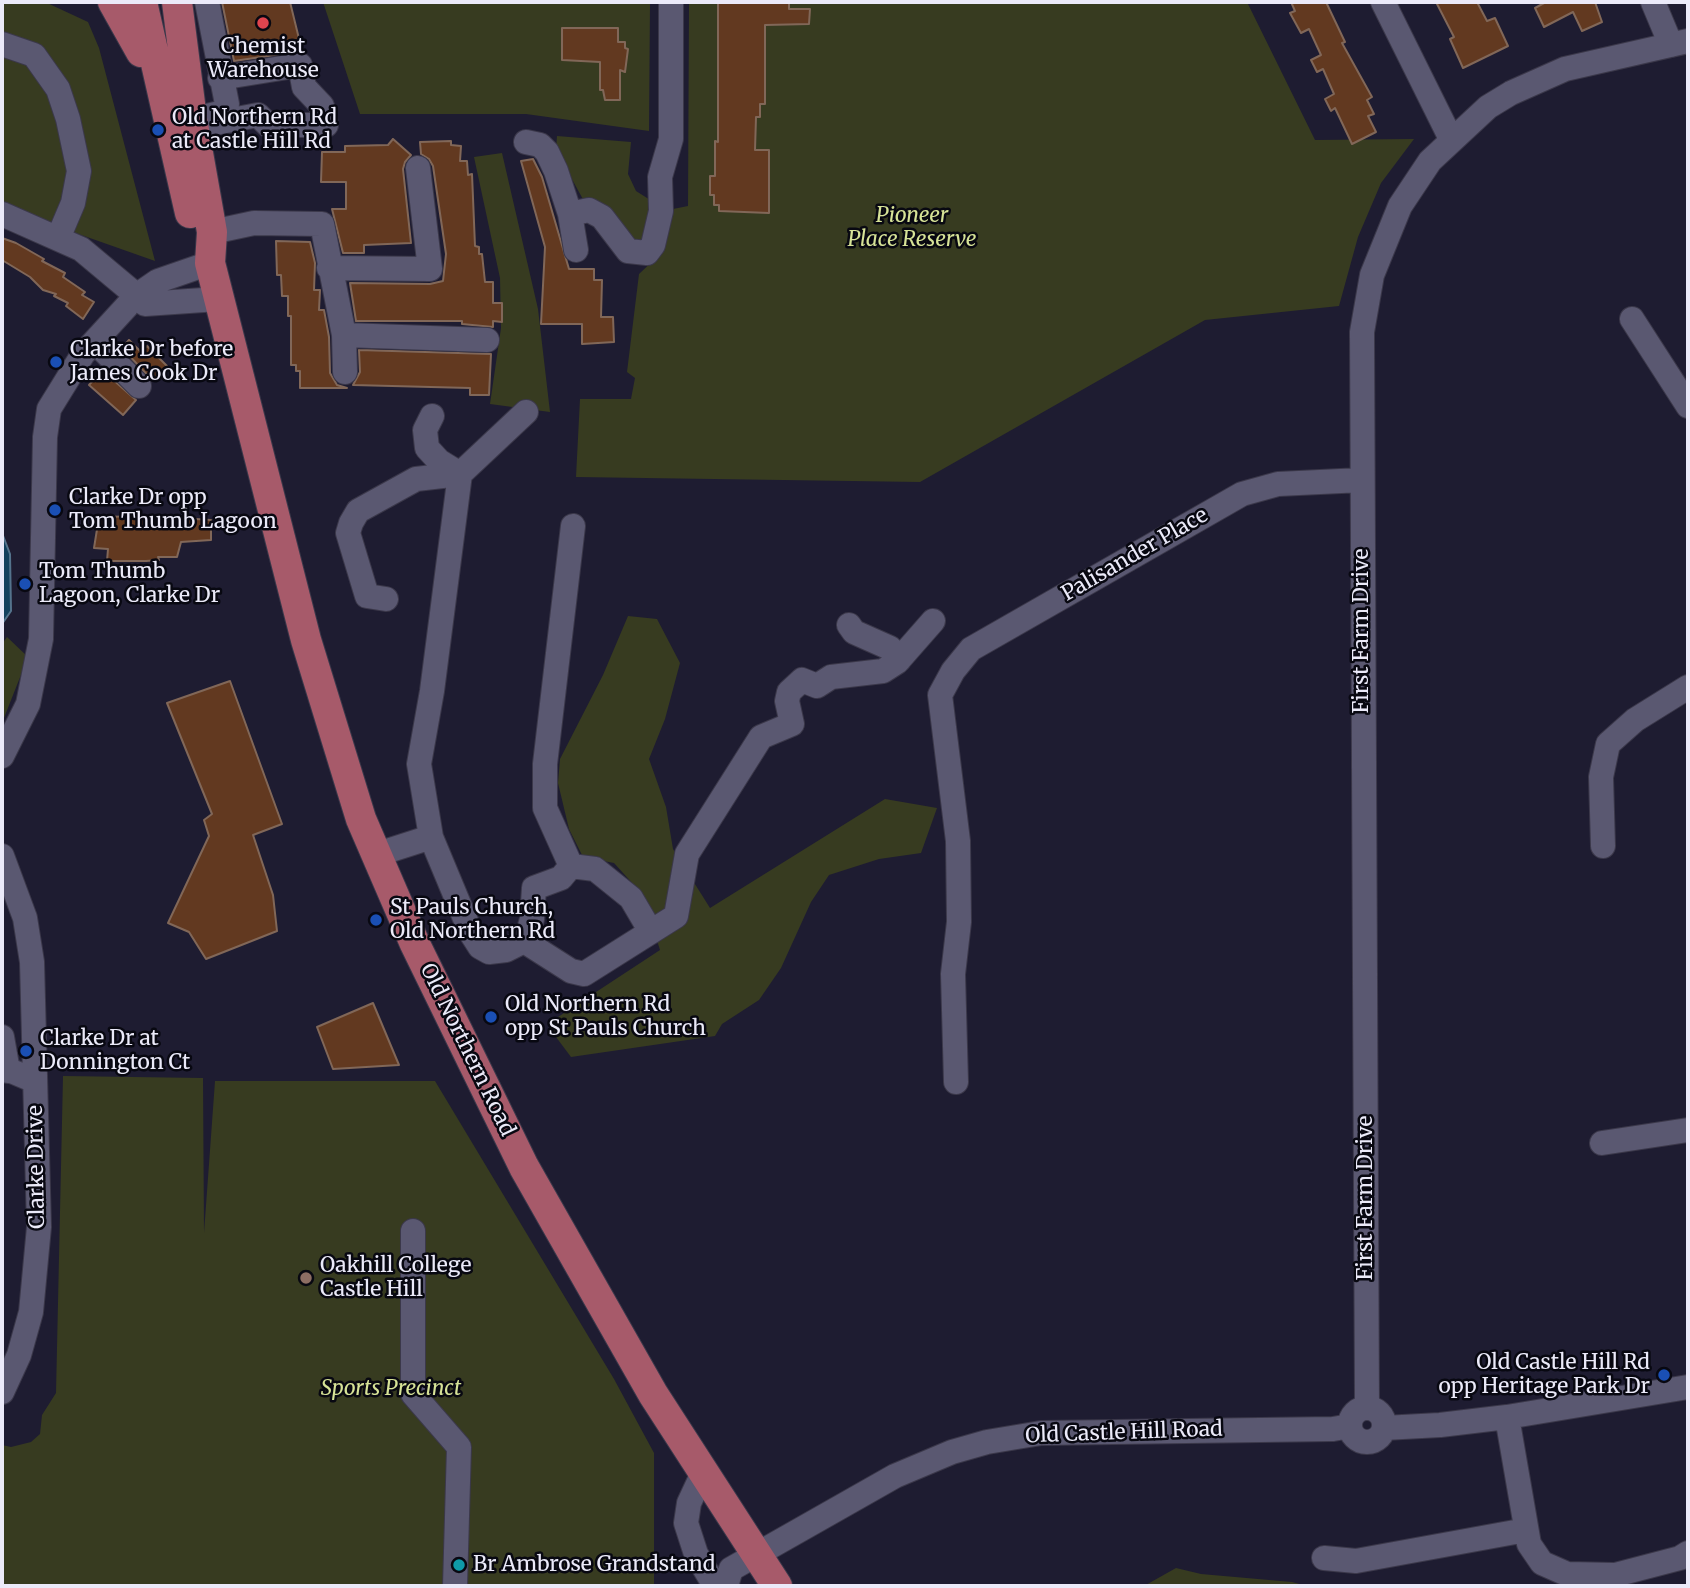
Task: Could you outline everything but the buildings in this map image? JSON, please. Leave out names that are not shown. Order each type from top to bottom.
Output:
[{"type":"main road","points":[[113,2],[129,25],[164,100]]},
{"type":"main road","name":"Old Northern Road","points":[[142,2],[195,239],[210,263]]},
{"type":"main road","name":"Old Northern Road","points":[[177,2],[193,123],[212,232],[210,263],[218,299],[331,729],[375,855],[415,944],[524,1167],[596,1297],[703,1473],[777,1586]]},
{"type":"street","points":[[193,123],[224,112],[227,104],[206,2]]},
{"type":"street","points":[[570,214],[589,210],[596,212],[628,251],[647,253],[653,245],[661,211],[660,177],[671,139],[671,2]]},
{"type":"street","points":[[1383,2],[1451,139]]},
{"type":"street","points":[[1653,2],[1680,43]]},
{"type":"street","name":"First Farm Drive","points":[[1367,1408],[1362,480],[1363,332],[1372,275],[1400,206],[1430,161],[1488,107],[1511,93],[1565,69],[1680,43]]},
{"type":"street","points":[[2,44],[34,55],[58,89],[68,119],[79,171],[73,203],[59,236]]},
{"type":"street","points":[[193,123],[258,115],[268,125],[327,125],[322,106],[304,86],[300,65],[220,78]]},
{"type":"street","points":[[526,142],[540,145],[547,152],[556,171],[570,214],[576,250]]},
{"type":"street","points":[[329,268],[430,269],[412,179]]},
{"type":"street","points":[[2,214],[59,236],[81,248],[136,298],[218,299]]},
{"type":"street","points":[[212,232],[254,223],[322,225],[344,335],[345,372]]},
{"type":"street","points":[[2,755],[28,704],[41,639],[45,437],[49,409],[64,381],[95,342],[136,298],[158,281],[210,263]]},
{"type":"street","points":[[1632,319],[1688,406]]},
{"type":"street","points":[[344,335],[487,340]]},
{"type":"street","points":[[95,342],[139,386]]},
{"type":"street","points":[[386,599],[367,596],[348,533],[358,511],[416,479],[460,474],[526,412]]},
{"type":"street","points":[[432,416],[425,430],[426,448],[439,461],[460,474]]},
{"type":"street","points":[[460,474],[432,691],[419,764],[431,837],[471,933],[480,947],[489,953],[524,941]]},
{"type":"street","name":"Palisander Place","points":[[956,1082],[953,974],[960,922],[958,841],[940,695],[953,671],[971,649],[1242,494],[1278,484],[1362,480]]},
{"type":"street","points":[[571,866],[545,808],[545,764],[573,526]]},
{"type":"street","points":[[524,941],[571,971],[584,974],[676,916],[687,854],[761,737],[792,724],[787,701],[789,692],[802,680],[817,686],[831,677],[883,671],[899,660],[933,621]]},
{"type":"street","points":[[849,625],[855,632],[890,648],[899,660]]},
{"type":"street","points":[[1603,846],[1601,777],[1608,744],[1635,720],[1688,687]]},
{"type":"street","points":[[375,855],[431,837]]},
{"type":"street","name":"Clarke Drive","points":[[2,856],[25,918],[32,962],[39,1227],[31,1312],[19,1355],[2,1392]]},
{"type":"street","points":[[524,941],[532,919],[534,888],[561,878],[571,866]]},
{"type":"street","points":[[571,866],[595,869],[631,898],[651,932]]},
{"type":"street","points":[[2,1037],[5,1069],[35,1081]]},
{"type":"street","points":[[1602,1143],[1688,1130]]},
{"type":"street","points":[[413,1231],[413,1394],[459,1447],[455,1586]]},
{"type":"street","points":[[1384,1428],[1507,1417],[1688,1387]]},
{"type":"street","points":[[1367,1408],[1378,1412],[1384,1428],[1379,1437],[1369,1443],[1358,1440],[1350,1426],[1353,1415],[1367,1408]]},
{"type":"street","points":[[1507,1417],[1529,1544],[1542,1563],[1567,1574],[1615,1576],[1680,1558],[1688,1553]]},
{"type":"street","name":"Old Castle Hill Road","points":[[726,1586],[731,1569],[895,1476],[952,1452],[1004,1438],[1041,1433],[1122,1430],[1333,1429],[1350,1426]]},
{"type":"street","points":[[703,1473],[689,1503],[686,1523],[696,1554],[715,1586]]},
{"type":"street","points":[[1324,1558],[1356,1570],[1527,1530]]},
{"type":"green space","points":[[2,2],[45,2],[88,22],[99,48],[155,261],[2,207]]},
{"type":"green space","points":[[323,2],[650,2],[649,131],[526,114],[360,114]]},
{"type":"green space","name":"Pioneer Place Reserve","points":[[689,2],[1247,2],[1315,140],[1414,139],[1381,183],[1358,237],[1339,306],[1205,320],[920,482],[576,477],[580,399],[631,399],[635,378],[627,372],[639,274],[659,255],[668,210],[688,206]]},
{"type":"green space","points":[[557,136],[631,142],[628,174],[636,191],[655,203],[644,251],[585,203],[556,150]]},
{"type":"green space","points":[[502,153],[538,309],[550,412],[490,404],[501,328],[500,278],[474,157]]},
{"type":"green space","points":[[628,616],[657,619],[680,663],[665,719],[649,759],[666,807],[673,849],[710,908],[885,799],[937,808],[921,853],[879,859],[829,875],[811,902],[781,968],[759,1000],[722,1024],[715,1036],[571,1057],[553,1033],[558,1017],[660,950],[643,895],[614,863],[583,857],[569,829],[558,783],[560,759],[603,675]]},
{"type":"green space","points":[[7,637],[28,657],[2,723],[2,644]]},
{"type":"green space","name":"Sports Precinct","points":[[63,1076],[203,1078],[204,1233],[215,1081],[435,1081],[614,1379],[654,1453],[654,1586],[2,1586],[2,1445],[11,1447],[31,1442],[40,1434],[42,1415],[56,1393]]},
{"type":"green space","points":[[1176,1568],[1201,1574],[1292,1582],[1307,1586],[1144,1586]]},
{"type":"water","points":[[2,533],[10,554],[11,611],[2,624]]},
{"type":"place","name":"Chemist Warehouse","points":[[263,23]]},
{"type":"place","name":"Old Northern Rd at Castle Hill Rd","points":[[158,130]]},
{"type":"place","name":"Clarke Dr before James Cook Dr","points":[[56,362]]},
{"type":"place","name":"Clarke Dr opp Tom Thumb Lagoon","points":[[55,510]]},
{"type":"place","name":"Tom Thumb Lagoon, Clarke Dr","points":[[25,584]]},
{"type":"place","name":"St Pauls Church, Old Northern Rd","points":[[376,920]]},
{"type":"place","name":"Old Northern Rd opp St Pauls Church","points":[[491,1017]]},
{"type":"place","name":"Clarke Dr at Donnington Ct","points":[[26,1051]]},
{"type":"place","name":"Oakhill College Castle Hill","points":[[306,1278]]},
{"type":"place","name":"Old Castle Hill Rd opp Heritage Park Dr","points":[[1664,1375]]},
{"type":"place","name":"Br Ambrose Grandstand","points":[[459,1565]]}]
